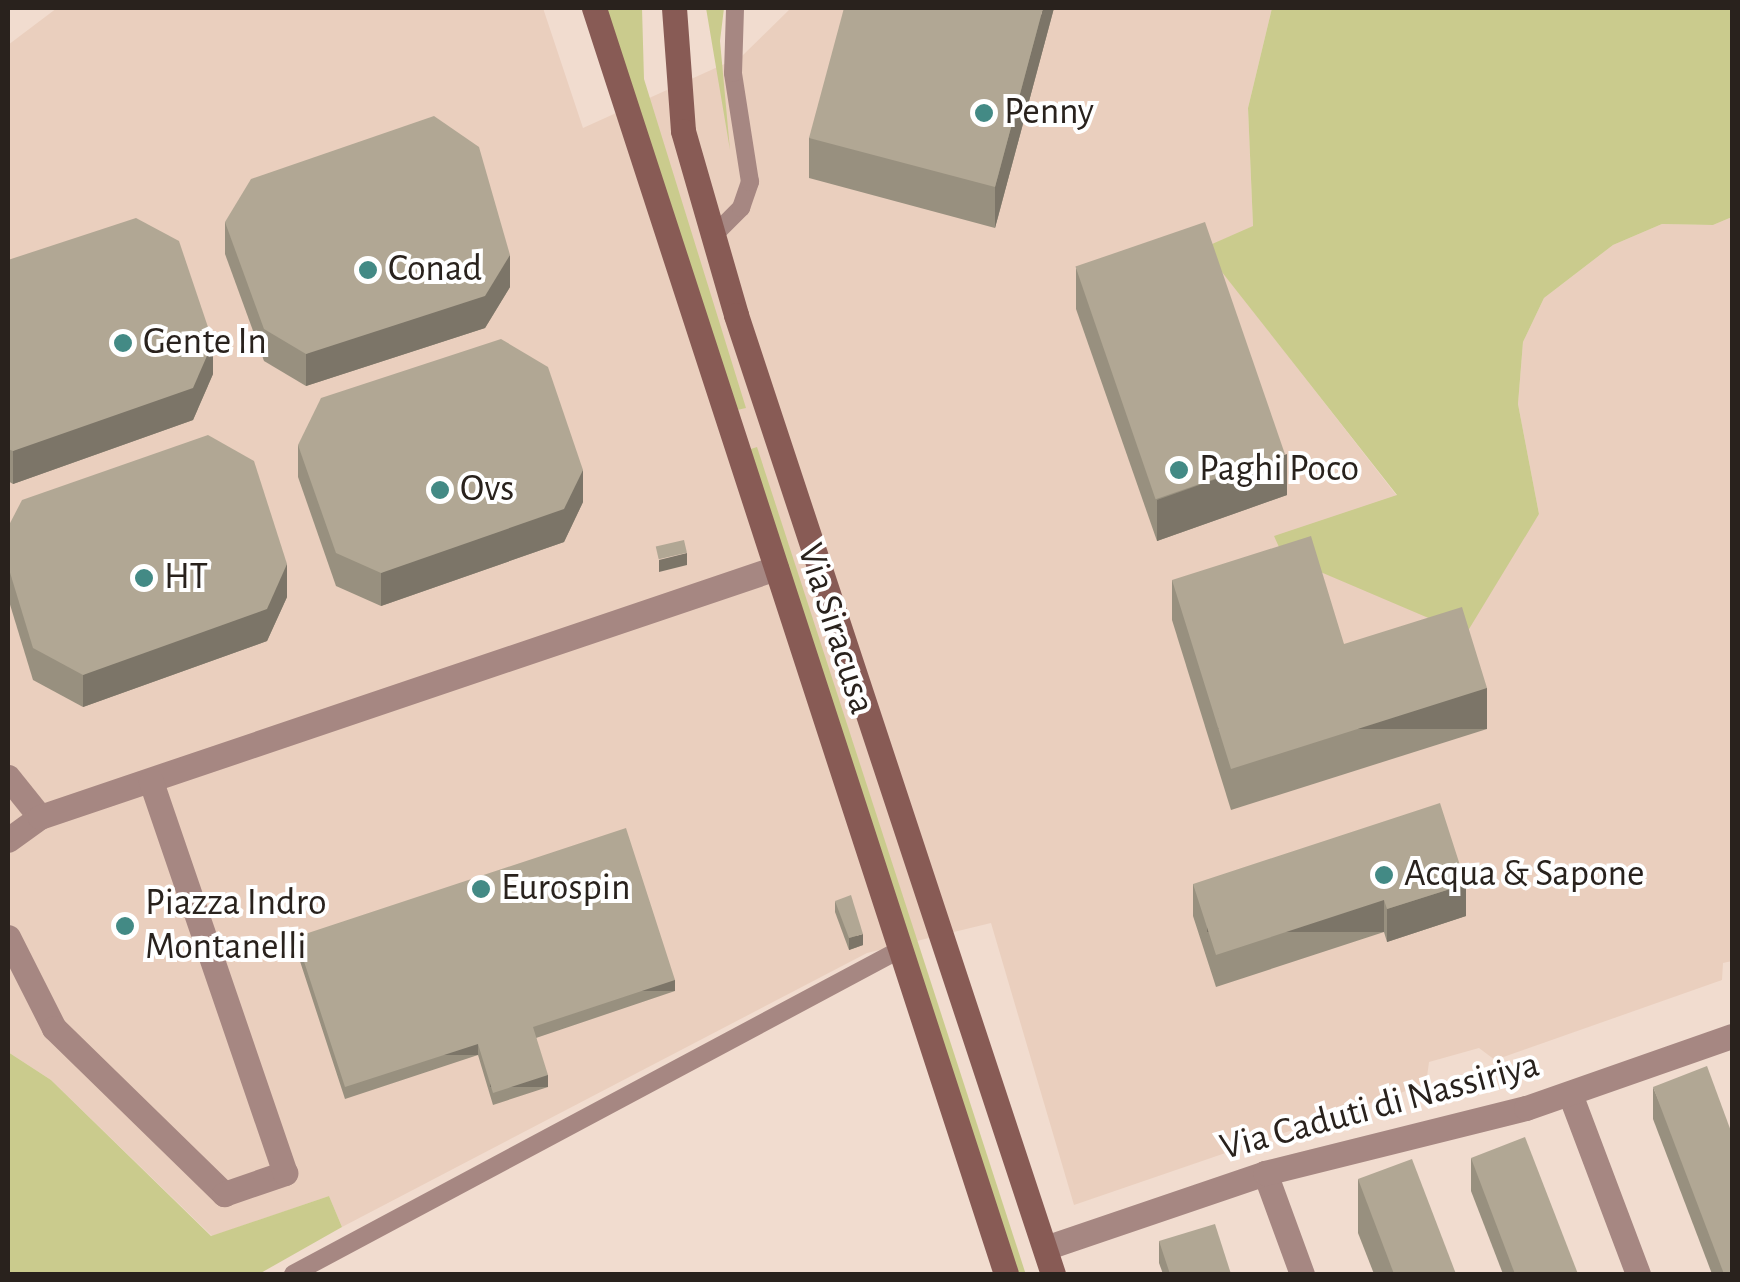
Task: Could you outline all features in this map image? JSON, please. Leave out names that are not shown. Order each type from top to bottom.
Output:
[{"type":"main road","name":"Via Siracusa","points":[[594,8],[1006,1274]]},
{"type":"main road","name":"Via Siracusa","points":[[674,8],[683,130],[766,416],[1053,1274]]},
{"type":"street","points":[[8,840],[40,817],[776,568]]},
{"type":"street","points":[[8,777],[40,817]]},
{"type":"street","points":[[8,937],[54,1028],[224,1194],[285,1173],[151,781]]},
{"type":"street","name":"Via Caduti di Nassiriya","points":[[1045,1248],[1265,1174],[1570,1094],[1732,1036]]},
{"type":"street","points":[[1570,1094],[1638,1274]]},
{"type":"street","points":[[1265,1174],[1302,1274]]},
{"type":"lane","points":[[713,236],[742,208],[750,182],[733,73],[735,8]]},
{"type":"lane","points":[[294,1274],[899,950]]},
{"type":"shaded area","points":[[57,8],[543,8],[583,128],[742,56],[791,8],[1272,8],[1248,108],[1253,227],[1204,248],[1397,496],[1274,537],[1508,559],[1539,514],[1518,404],[1523,342],[1544,298],[1613,245],[1662,224],[1713,225],[1732,217],[1732,961],[1723,963],[1722,980],[1495,1060],[1479,1048],[1429,1062],[1426,1084],[1074,1205],[991,923],[867,953],[342,1227],[329,1196],[212,1236],[51,1080],[8,1052],[8,45]]},
{"type":"green space","points":[[606,8],[642,8],[644,79],[746,408],[737,410]]},
{"type":"green space","points":[[706,8],[724,8],[720,41],[730,150]]},
{"type":"green space","points":[[1272,8],[1732,8],[1732,217],[1713,225],[1662,224],[1613,245],[1544,298],[1523,342],[1518,404],[1539,514],[1466,634],[1283,556],[1274,536],[1397,495],[1203,248],[1253,226],[1248,108]]},
{"type":"green space","points":[[757,447],[1026,1274],[1017,1274],[749,449]]},
{"type":"green space","points":[[8,1052],[51,1080],[211,1236],[329,1196],[342,1227],[259,1274],[8,1274]]},
{"type":"building","points":[[844,8],[1043,8],[995,187],[809,138]]},
{"type":"building","name":"Conad","points":[[434,116],[479,147],[510,255],[485,296],[306,354],[264,329],[225,222],[251,179]]},
{"type":"building","points":[[136,218],[179,241],[213,342],[193,388],[13,451],[8,449],[8,260]]},
{"type":"building","points":[[1205,222],[1285,455],[1156,499],[1075,267]]},
{"type":"building","name":"Ovs","points":[[501,339],[548,367],[583,470],[564,509],[381,573],[336,553],[298,445],[321,398]]},
{"type":"building","name":"HT","points":[[208,435],[254,461],[287,564],[267,609],[83,675],[33,648],[8,566],[8,527],[22,500]]},
{"type":"building","points":[[1311,536],[1344,644],[1462,607],[1487,688],[1231,769],[1172,580]]},
{"type":"building","points":[[684,540],[687,553],[659,559],[656,547]]},
{"type":"building","points":[[1440,803],[1466,884],[1387,909],[1384,900],[1216,955],[1193,884]]},
{"type":"building","points":[[626,828],[675,980],[533,1027],[548,1075],[493,1093],[478,1044],[345,1087],[296,937]]},
{"type":"building","points":[[851,895],[863,934],[849,938],[835,901]]},
{"type":"building","points":[[1707,1066],[1732,1134],[1732,1274],[1724,1274],[1653,1087]]},
{"type":"building","points":[[1525,1137],[1578,1274],[1515,1274],[1471,1158]]},
{"type":"building","points":[[1412,1159],[1456,1274],[1394,1274],[1358,1179]]},
{"type":"building","points":[[1215,1224],[1231,1274],[1170,1274],[1159,1241]]},
{"type":"place","name":"Penny","points":[[984,113]]},
{"type":"place","name":"Conad","points":[[368,270]]},
{"type":"place","name":"Gente In","points":[[123,343]]},
{"type":"place","name":"Paghi Poco","points":[[1179,470]]},
{"type":"place","name":"Ovs","points":[[440,490]]},
{"type":"place","name":"HT","points":[[144,578]]},
{"type":"place","name":"Acqua & Sapone","points":[[1384,875]]},
{"type":"place","name":"Eurospin","points":[[481,889]]},
{"type":"place","name":"Piazza Indro Montanelli","points":[[125,926]]}]
